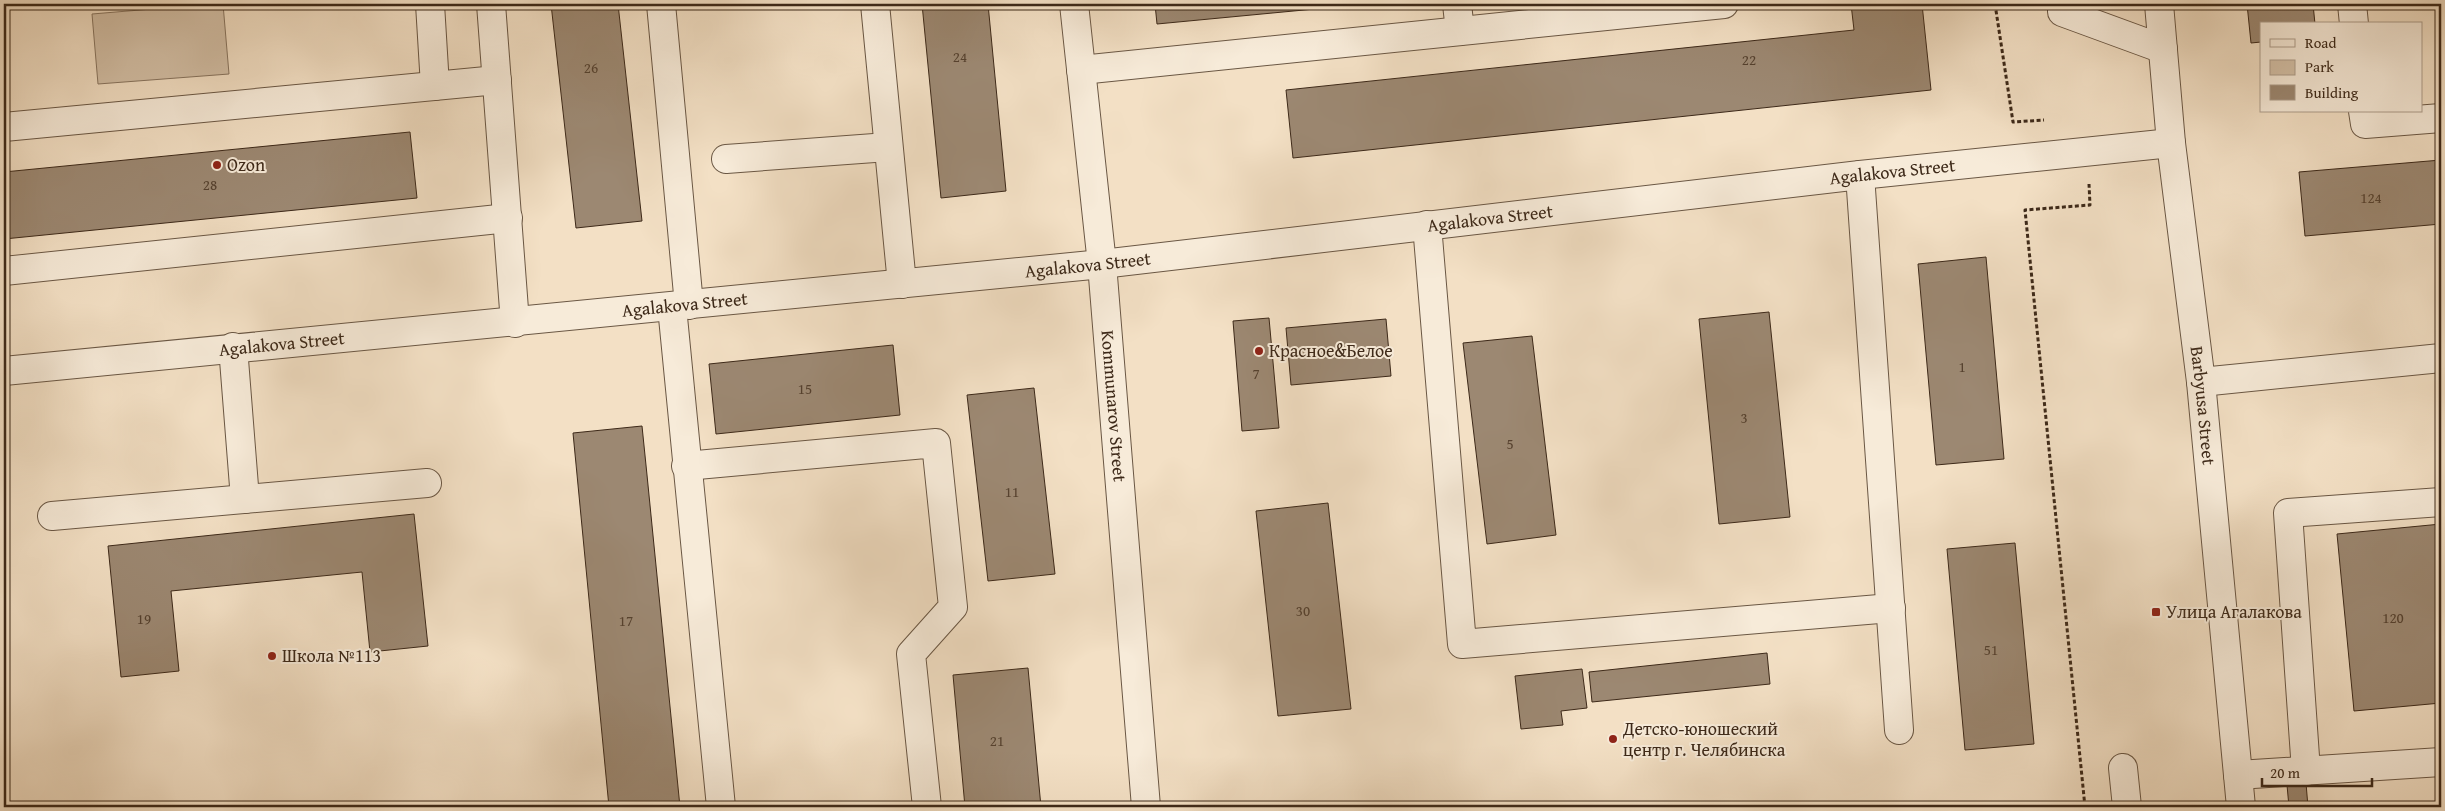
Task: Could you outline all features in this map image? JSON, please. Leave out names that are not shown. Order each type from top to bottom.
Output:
[{"type":"street","points":[[430,4],[435,86]]},
{"type":"street","points":[[491,4],[515,323]]},
{"type":"street","points":[[661,4],[680,306],[686,466],[721,807]]},
{"type":"street","points":[[875,4],[902,284]]},
{"type":"street","name":"Kommunarov Street","points":[[1074,4],[1102,264],[1146,807]]},
{"type":"street","points":[[1457,4],[1460,31]]},
{"type":"street","points":[[1081,70],[1724,4]]},
{"type":"street","points":[[2062,4],[2062,12],[2162,49]]},
{"type":"street","name":"Barbyusa Street","points":[[2159,4],[2170,143],[2201,382],[2241,807]]},
{"type":"street","points":[[2352,4],[2354,22]]},
{"type":"street","points":[[4,127],[497,80]]},
{"type":"street","points":[[2364,112],[2365,124],[2441,118]]},
{"type":"street","name":"Agalakova Street","points":[[4,371],[233,347],[515,323],[1102,264],[1860,175],[2170,143]]},
{"type":"street","points":[[726,159],[888,147]]},
{"type":"street","points":[[1860,175],[1899,730]]},
{"type":"street","points":[[4,271],[508,218]]},
{"type":"street","points":[[1427,225],[1462,644],[1891,608]]},
{"type":"street","points":[[233,347],[245,499]]},
{"type":"street","points":[[2201,382],[2441,358]]},
{"type":"street","points":[[686,466],[936,443],[954,607],[911,654],[927,807]]},
{"type":"street","points":[[52,516],[427,483]]},
{"type":"street","points":[[2306,771],[2288,513],[2441,502]]},
{"type":"street","points":[[2238,774],[2441,762]]},
{"type":"street","points":[[2123,768],[2127,807]]},
{"type":"path","points":[[1995,4],[2013,122],[2052,120]]},
{"type":"path","points":[[2085,807],[2025,210],[2090,205],[2086,152]]},
{"type":"green space","points":[[223,4],[229,74],[98,84],[92,14]]},
{"type":"building","points":[[551,4],[618,4],[642,221],[576,228]]},
{"type":"building","points":[[922,4],[988,4],[1006,191],[941,198]]},
{"type":"building","points":[[1155,4],[1367,4],[1157,24]]},
{"type":"building","points":[[1851,4],[1922,4],[1931,90],[1293,158],[1286,90],[1854,30]]},
{"type":"building","points":[[2247,4],[2313,4],[2315,22],[2260,22],[2260,42],[2251,43]]},
{"type":"building","points":[[410,132],[417,198],[4,239],[4,172]]},
{"type":"building","points":[[2441,160],[2441,224],[2305,236],[2299,172]]},
{"type":"building","points":[[1986,257],[2004,459],[1936,465],[1918,264]]},
{"type":"building","points":[[1769,312],[1790,517],[1719,524],[1699,319]]},
{"type":"building","points":[[1269,318],[1279,428],[1242,431],[1233,321]]},
{"type":"building","points":[[1386,319],[1391,376],[1291,385],[1286,328]]},
{"type":"building","points":[[1532,336],[1556,535],[1487,544],[1463,343]]},
{"type":"building","points":[[893,345],[900,415],[716,434],[709,364]]},
{"type":"building","points":[[1034,388],[1055,574],[988,581],[967,395]]},
{"type":"building","points":[[642,426],[680,807],[609,807],[573,433]]},
{"type":"building","points":[[1328,503],[1351,709],[1278,716],[1256,511]]},
{"type":"building","points":[[414,514],[428,646],[370,652],[362,572],[171,591],[179,671],[121,677],[108,546]]},
{"type":"building","points":[[2441,524],[2441,703],[2354,711],[2337,534]]},
{"type":"building","points":[[2015,543],[2034,744],[1965,750],[1947,549]]},
{"type":"building","points":[[1767,653],[1770,684],[1592,702],[1589,672]]},
{"type":"building","points":[[1028,668],[1041,807],[965,807],[953,675]]},
{"type":"building","points":[[1582,669],[1587,708],[1561,711],[1563,725],[1521,729],[1515,676]]},
{"type":"building","points":[[2306,783],[2308,807],[2289,807],[2287,785]]},
{"type":"place","name":"Ozon","points":[[217,165]]},
{"type":"place","name":"Красное&Белое","points":[[1259,351]]},
{"type":"place","name":"Улица Агалакова","points":[[2156,612]]},
{"type":"place","name":"Школа №113","points":[[272,656]]},
{"type":"place","name":"Детско-юношеский центр г. Челябинска","points":[[1613,739]]}]
